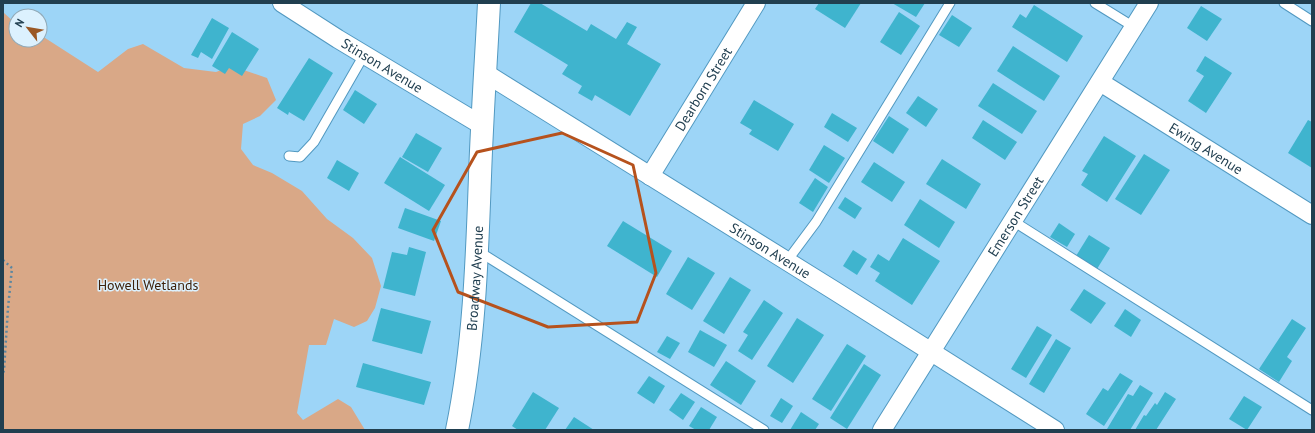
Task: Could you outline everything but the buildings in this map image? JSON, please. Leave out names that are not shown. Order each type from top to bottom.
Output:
[{"type":"main road","points":[[485,73],[489,3]]},
{"type":"main road","name":"Broadway Avenue","points":[[457,430],[463,402],[473,310],[485,73]]},
{"type":"street","name":"Dearborn Street","points":[[650,176],[756,3]]},
{"type":"street","name":"Emerson Street","points":[[882,430],[1149,3]]},
{"type":"street","name":"Stinson Avenue","points":[[293,6],[364,55],[483,126]]},
{"type":"street","name":"Stinson Avenue","points":[[485,73],[1055,430]]},
{"type":"street","name":"Ewing Avenue","points":[[1100,82],[1312,215]]},
{"type":"lane","points":[[787,261],[816,222],[950,3]]},
{"type":"lane","points":[[1095,3],[1134,27]]},
{"type":"lane","points":[[1284,3],[1312,21]]},
{"type":"lane","points":[[289,156],[300,157],[314,142],[364,55]]},
{"type":"lane","points":[[1013,221],[1312,410]]},
{"type":"lane","points":[[477,250],[764,430]]},
{"type":"path","points":[[3,260],[12,268],[3,374]]},
{"type":"highlighted area","points":[[562,133],[633,165],[656,273],[637,322],[548,327],[458,292],[433,230],[477,152]]},
{"type":"green space","name":"Howell Wetlands","points":[[3,12],[8,17],[8,48],[48,48],[48,40],[98,72],[128,49],[143,44],[184,68],[216,72],[232,66],[267,78],[276,100],[260,116],[243,124],[241,149],[253,165],[272,173],[302,191],[327,219],[353,238],[372,258],[381,286],[375,308],[367,321],[354,327],[334,319],[326,345],[309,345],[297,413],[303,420],[338,399],[351,407],[365,430],[3,430]]}]
